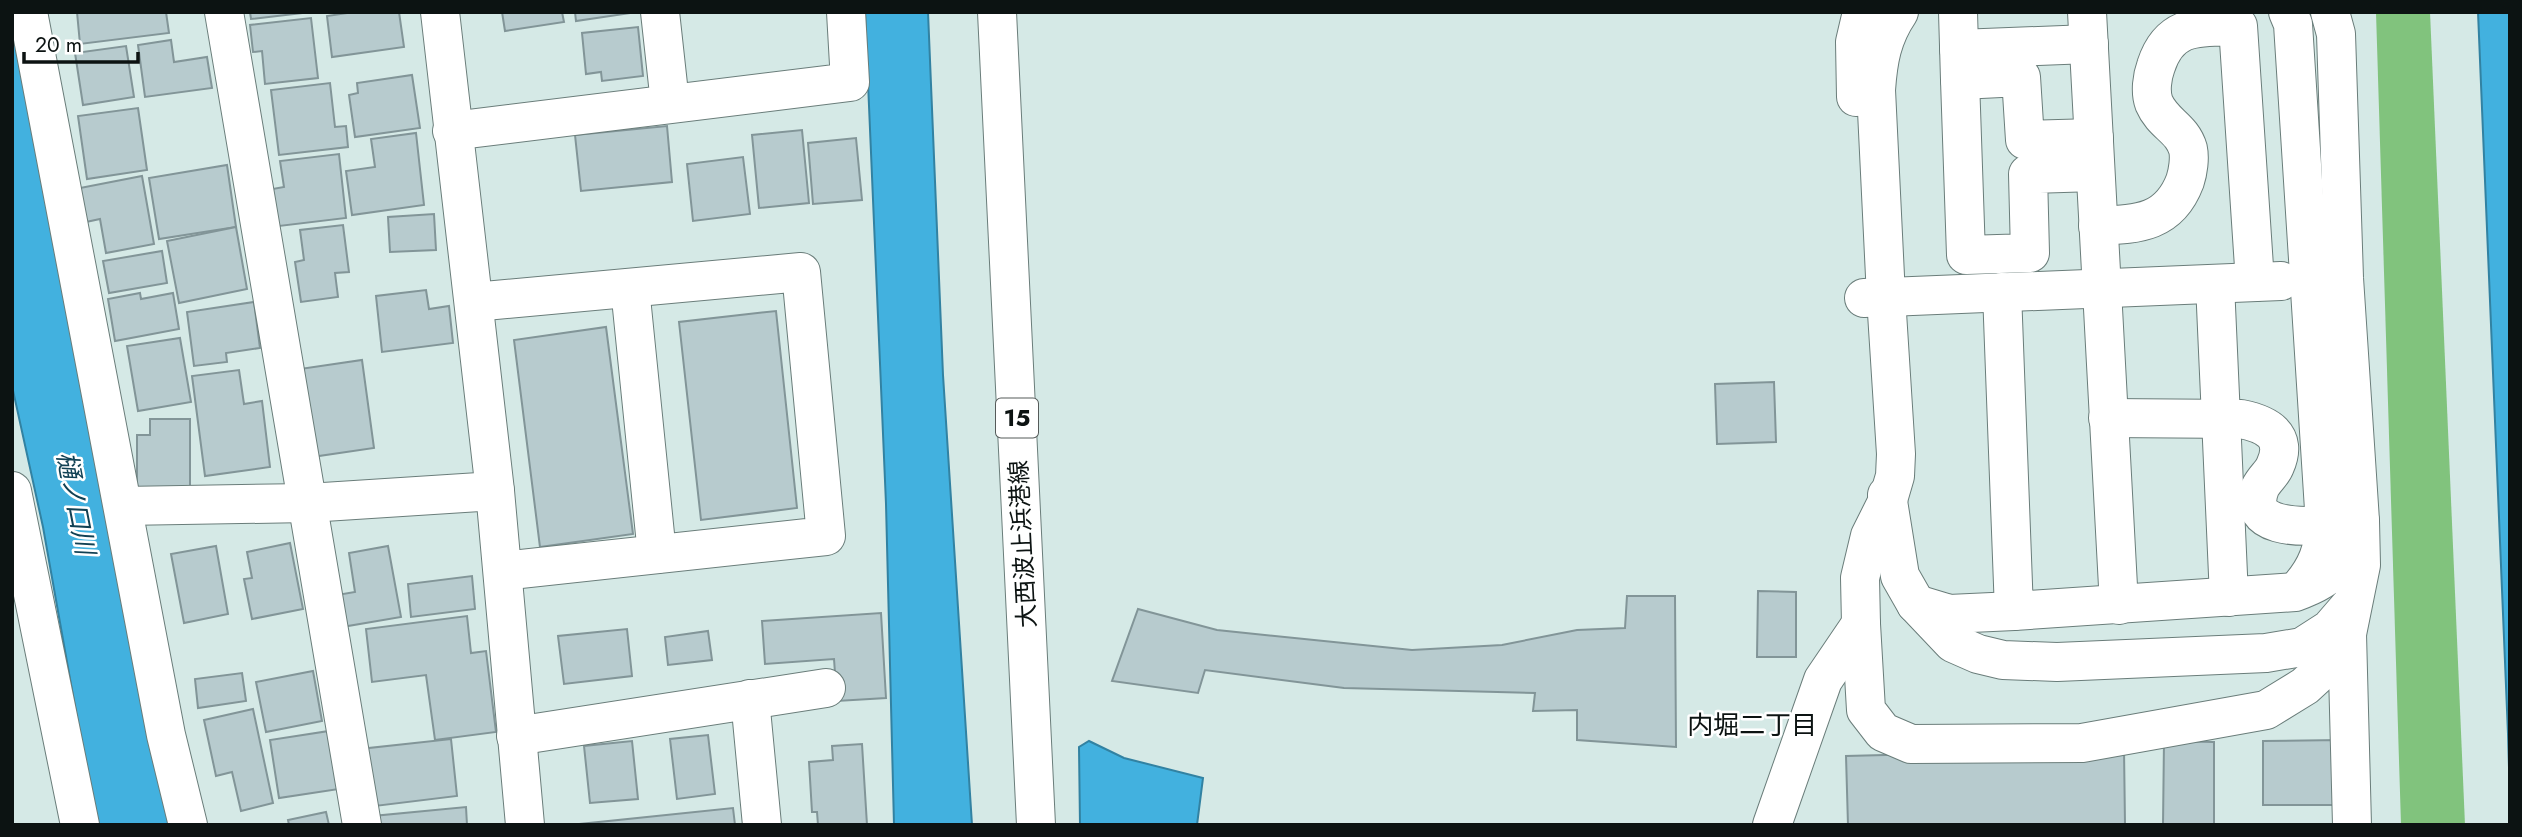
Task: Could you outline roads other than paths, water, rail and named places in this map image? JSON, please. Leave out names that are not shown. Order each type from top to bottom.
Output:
[{"type":"street","points":[[28,12],[166,735],[188,825]]},
{"type":"street","points":[[224,12],[362,825]]},
{"type":"street","points":[[440,12],[495,491],[525,825]]},
{"type":"street","points":[[660,12],[670,103]]},
{"type":"street","points":[[453,131],[850,82],[846,12]]},
{"type":"street","name":"大西波止浜港線","points":[[997,12],[1037,825]]},
{"type":"street","points":[[1863,12],[1855,42],[1875,297]]},
{"type":"street","points":[[1899,12],[1888,29],[1878,62],[1875,297],[1877,447],[1900,576],[1916,604],[1953,643],[1978,654],[2003,660],[2057,662],[2266,653],[2302,648],[2351,617]]},
{"type":"street","points":[[1916,604],[1949,614],[2295,592],[2316,585],[2335,571],[2348,552],[2343,523],[2326,279],[2293,24],[2288,12]]},
{"type":"street","points":[[2326,279],[2336,34],[2330,12]]},
{"type":"street","points":[[2098,226],[2134,224],[2159,215],[2178,200],[2187,176],[2189,152],[2182,134],[2165,122],[2153,100],[2152,76],[2160,52],[2174,35],[2238,19],[2255,282]]},
{"type":"street","points":[[1959,47],[2088,28],[2119,605]]},
{"type":"street","points":[[1959,47],[2021,77],[2025,140],[2094,155]]},
{"type":"street","points":[[1959,47],[1966,255],[1984,293],[2014,611]]},
{"type":"street","points":[[1966,255],[2030,253],[2028,174],[2094,155]]},
{"type":"street","points":[[474,302],[801,272],[826,536],[503,571]]},
{"type":"street","points":[[1875,297],[2326,279]]},
{"type":"street","points":[[2215,284],[2229,597]]},
{"type":"street","points":[[630,288],[657,554]]},
{"type":"street","points":[[2108,418],[2241,419],[2257,422],[2273,430],[2278,439],[2279,454],[2275,468],[2258,492],[2259,509],[2267,519],[2297,527],[2343,523]]},
{"type":"street","points":[[12,491],[80,825]]},
{"type":"street","points":[[123,506],[308,503],[495,491]]},
{"type":"street","points":[[1888,500],[1870,536],[1860,578],[1866,710],[1883,732],[1911,744],[2082,743],[2266,710],[2305,686],[2330,663],[2351,617]]},
{"type":"street","points":[[2343,523],[2361,565],[2351,617],[2352,825]]},
{"type":"street","points":[[1772,825],[1823,680],[1861,624]]},
{"type":"street","points":[[516,736],[826,688]]},
{"type":"street","points":[[750,699],[762,825]]},
{"type":"water","points":[[865,12],[928,12],[943,375],[972,825],[894,825],[886,504]]},
{"type":"water","points":[[2478,12],[2510,12],[2510,801],[2508,734]]},
{"type":"water","name":"樋ノ口川","points":[[12,19],[176,825],[96,825],[43,527],[12,386]]},
{"type":"water","points":[[1089,741],[1124,758],[1203,778],[1197,825],[1080,825],[1079,747]]},
{"type":"district","name":"内堀二丁目","points":[[1752,725]]}]
